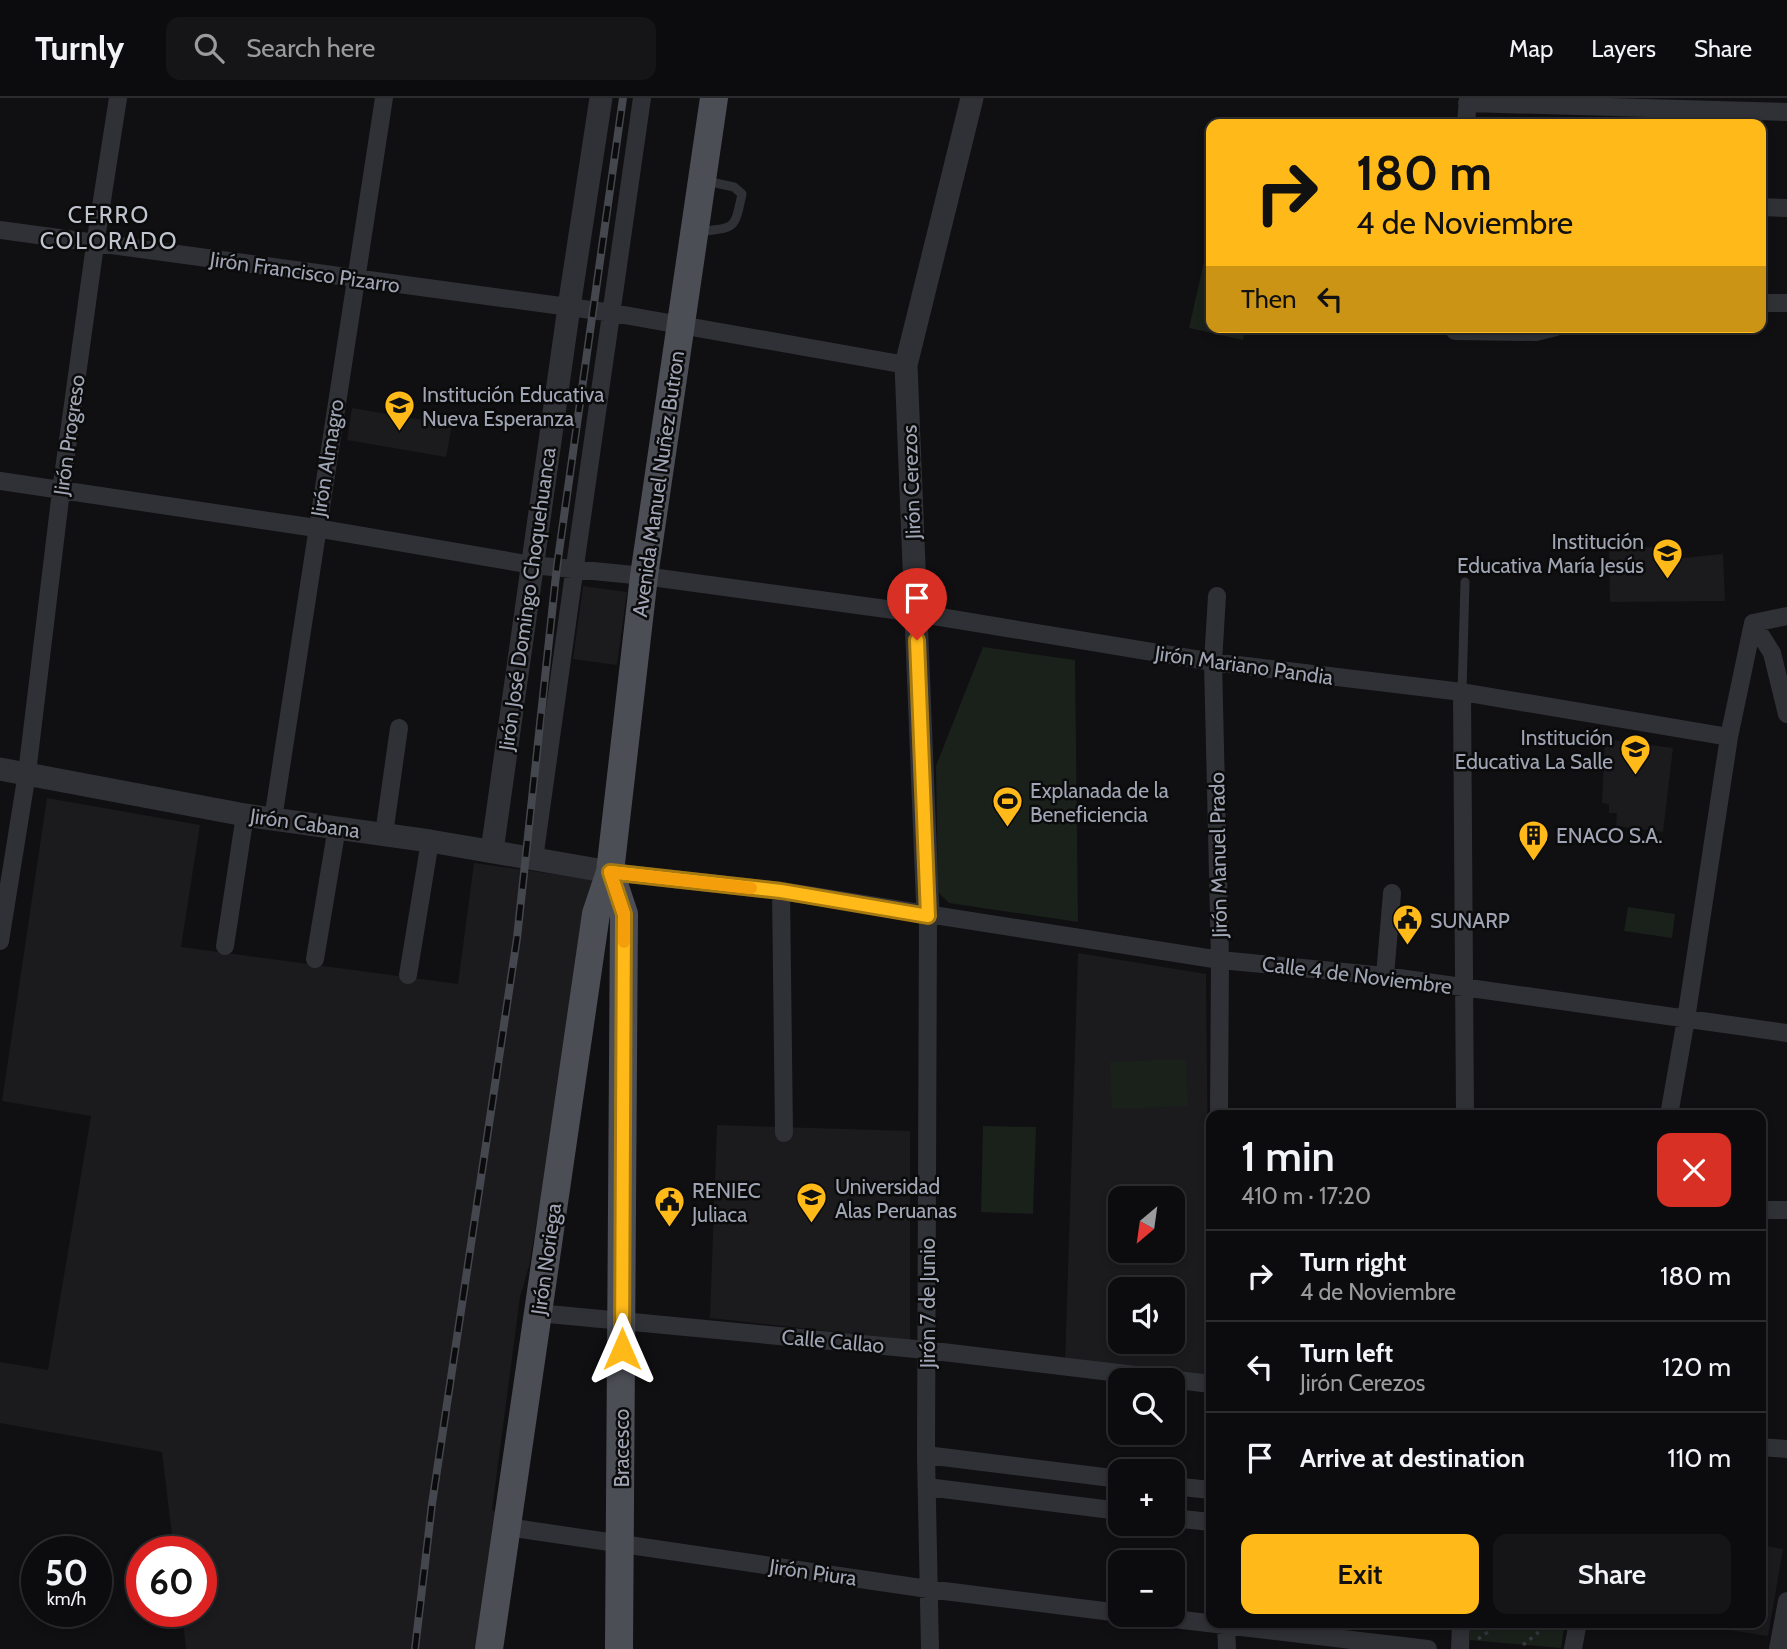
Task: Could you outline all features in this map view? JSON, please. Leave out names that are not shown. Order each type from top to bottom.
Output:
[{"type":"main road","name":"Avenida Manuel Nuñez Butron","points":[[610,872],[644,576],[714,98]]},
{"type":"main road","name":"Jirón Noriega","points":[[489,1649],[596,914],[610,872]]},
{"type":"main road","name":"Bracesco","points":[[610,872],[624,914],[619,1649]]},
{"type":"street","name":"Jirón Progreso","points":[[0,941],[27,773],[61,491],[118,98]]},
{"type":"street","name":"Jirón Almagro","points":[[273,819],[354,279],[384,98]]},
{"type":"street","name":"Jirón José Domingo Choquehuanca","points":[[492,851],[601,98]]},
{"type":"street","points":[[534,859],[573,569],[613,313],[642,98]]},
{"type":"street","name":"Jirón Cerezos","points":[[928,916],[906,365],[972,98]]},
{"type":"street","points":[[1466,119],[1468,100],[1787,112]]},
{"type":"street","points":[[1766,208],[1787,208]]},
{"type":"street","name":"Jirón Francisco Pizarro","points":[[0,230],[95,245],[613,313],[906,365]]},
{"type":"street","points":[[1766,303],[1787,303]]},
{"type":"street","name":"Jirón Mariano Pandia","points":[[0,481],[316,528],[532,565],[644,576],[916,613],[1213,662],[1462,692],[1729,737]]},
{"type":"street","name":"Jirón Manuel Prado","points":[[1217,596],[1213,662],[1220,960],[1219,1110]]},
{"type":"street","points":[[1753,622],[1787,616]]},
{"type":"street","points":[[1753,622],[1772,653],[1787,714]]},
{"type":"street","points":[[1670,1110],[1729,737],[1753,622]]},
{"type":"street","points":[[1462,692],[1465,1110]]},
{"type":"street","points":[[384,834],[399,728]]},
{"type":"street","name":"Jirón Cabana","points":[[0,769],[246,815],[430,841],[610,872]]},
{"type":"street","points":[[225,946],[246,815]]},
{"type":"street","points":[[315,959],[337,827]]},
{"type":"street","points":[[408,975],[430,841]]},
{"type":"street","name":"Calle 4 de Noviembre","points":[[610,872],[781,891],[1220,960],[1385,976],[1787,1033]]},
{"type":"street","points":[[781,891],[783,1133]]},
{"type":"street","points":[[1385,976],[1392,893]]},
{"type":"street","name":"Jirón 7 de Junio","points":[[928,916],[926,1455],[930,1649]]},
{"type":"street","points":[[1766,1210],[1787,1210]]},
{"type":"street","name":"Calle Callao","points":[[538,1313],[926,1350],[1206,1383]]},
{"type":"street","points":[[1766,1447],[1787,1449]]},
{"type":"street","points":[[926,1455],[1108,1478]]},
{"type":"street","points":[[1185,1487],[1206,1489]]},
{"type":"street","points":[[927,1488],[1108,1510]]},
{"type":"street","points":[[1185,1519],[1206,1521]]},
{"type":"street","name":"Jirón Piura","points":[[507,1527],[928,1589],[1108,1612]]},
{"type":"street","points":[[1777,1649],[1787,1601]]},
{"type":"street","points":[[1185,1620],[1206,1622]]},
{"type":"street","points":[[1226,1628],[1227,1649]]},
{"type":"street","points":[[1258,1628],[1428,1649]]},
{"type":"street","points":[[1463,1628],[1468,1645]]},
{"type":"street","points":[[1573,1649],[1577,1628]]},
{"type":"lane","points":[[693,233],[730,228],[737,220],[742,194],[734,187],[701,180]]},
{"type":"lane","points":[[1462,692],[1465,582]]},
{"type":"path","points":[[1468,1645],[1493,1628]]},
{"type":"path","points":[[1522,1645],[1543,1628]]},
{"type":"shaded area","points":[[1206,253],[1206,332],[1189,328]]},
{"type":"shaded area","points":[[1212,333],[1245,333],[1243,340]]},
{"type":"shaded area","name":"Institución Educativa Nueva Esperanza","points":[[352,408],[452,425],[446,457],[347,440]]},
{"type":"shaded area","name":"Institución Educativa María Jesús","points":[[1653,547],[1667,552],[1673,559],[1723,554],[1725,601],[1610,602],[1609,548]]},
{"type":"shaded area","points":[[583,586],[627,592],[617,665],[573,659]]},
{"type":"shaded area","name":"Explanada de la Beneficiencia","points":[[983,647],[1075,660],[1078,922],[949,903],[938,892],[936,766]]},
{"type":"shaded area","name":"Institución Educativa La Salle","points":[[1605,739],[1673,748],[1663,832],[1616,826],[1617,813],[1609,813],[1609,804],[1602,803]]},
{"type":"shaded area","points":[[47,798],[200,825],[181,947],[458,984],[474,863],[597,880],[529,1266],[520,1297],[492,1510],[503,1517],[485,1649],[186,1649],[184,1627],[217,1627],[217,1536],[172,1536],[162,1452],[0,1423],[0,1362],[48,1370],[91,1116],[2,1101]]},
{"type":"shaded area","points":[[1628,907],[1675,914],[1672,938],[1624,931]]},
{"type":"shaded area","points":[[1078,953],[1206,974],[1206,1376],[1185,1374],[1185,1368],[1108,1369],[1065,1366]]},
{"type":"shaded area","points":[[1186,1059],[1188,1106],[1112,1109],[1110,1062]]},
{"type":"shaded area","name":"Universidad Alas Peruanas","points":[[717,1125],[910,1131],[910,1340],[710,1318]]},
{"type":"shaded area","points":[[983,1126],[1036,1127],[1033,1214],[981,1212]]},
{"type":"shaded area","points":[[1766,1546],[1783,1549],[1768,1636],[1716,1628],[1766,1628]]},
{"type":"shaded area","points":[[1470,1628],[1564,1628],[1561,1648],[1470,1640]]},
{"type":"railway","points":[[415,1649],[432,1504],[517,938],[557,566],[623,98]]},
{"type":"slow traffic","points":[[624,942],[624,914],[610,872],[751,888]]},
{"type":"place","name":"Institución Educativa Nueva Esperanza","points":[[399,433]]},
{"type":"place","name":"Institución Educativa María Jesús","points":[[1667,580]]},
{"type":"place","name":"Institución Educativa La Salle","points":[[1636,776]]},
{"type":"place","name":"Explanada de la Beneficiencia","points":[[1007,829]]},
{"type":"place","name":"ENACO S.A.","points":[[1533,862]]},
{"type":"place","name":"SUNARP","points":[[1407,947]]},
{"type":"place","name":"Universidad Alas Peruanas","points":[[812,1225]]},
{"type":"place","name":"RENIEC Juliaca","points":[[669,1229]]},
{"type":"district","name":"CERRO COLORADO","points":[[109,228]]},
{"type":"route","points":[[622,1349],[624,914],[610,872],[781,891],[928,916],[917,640]]}]
